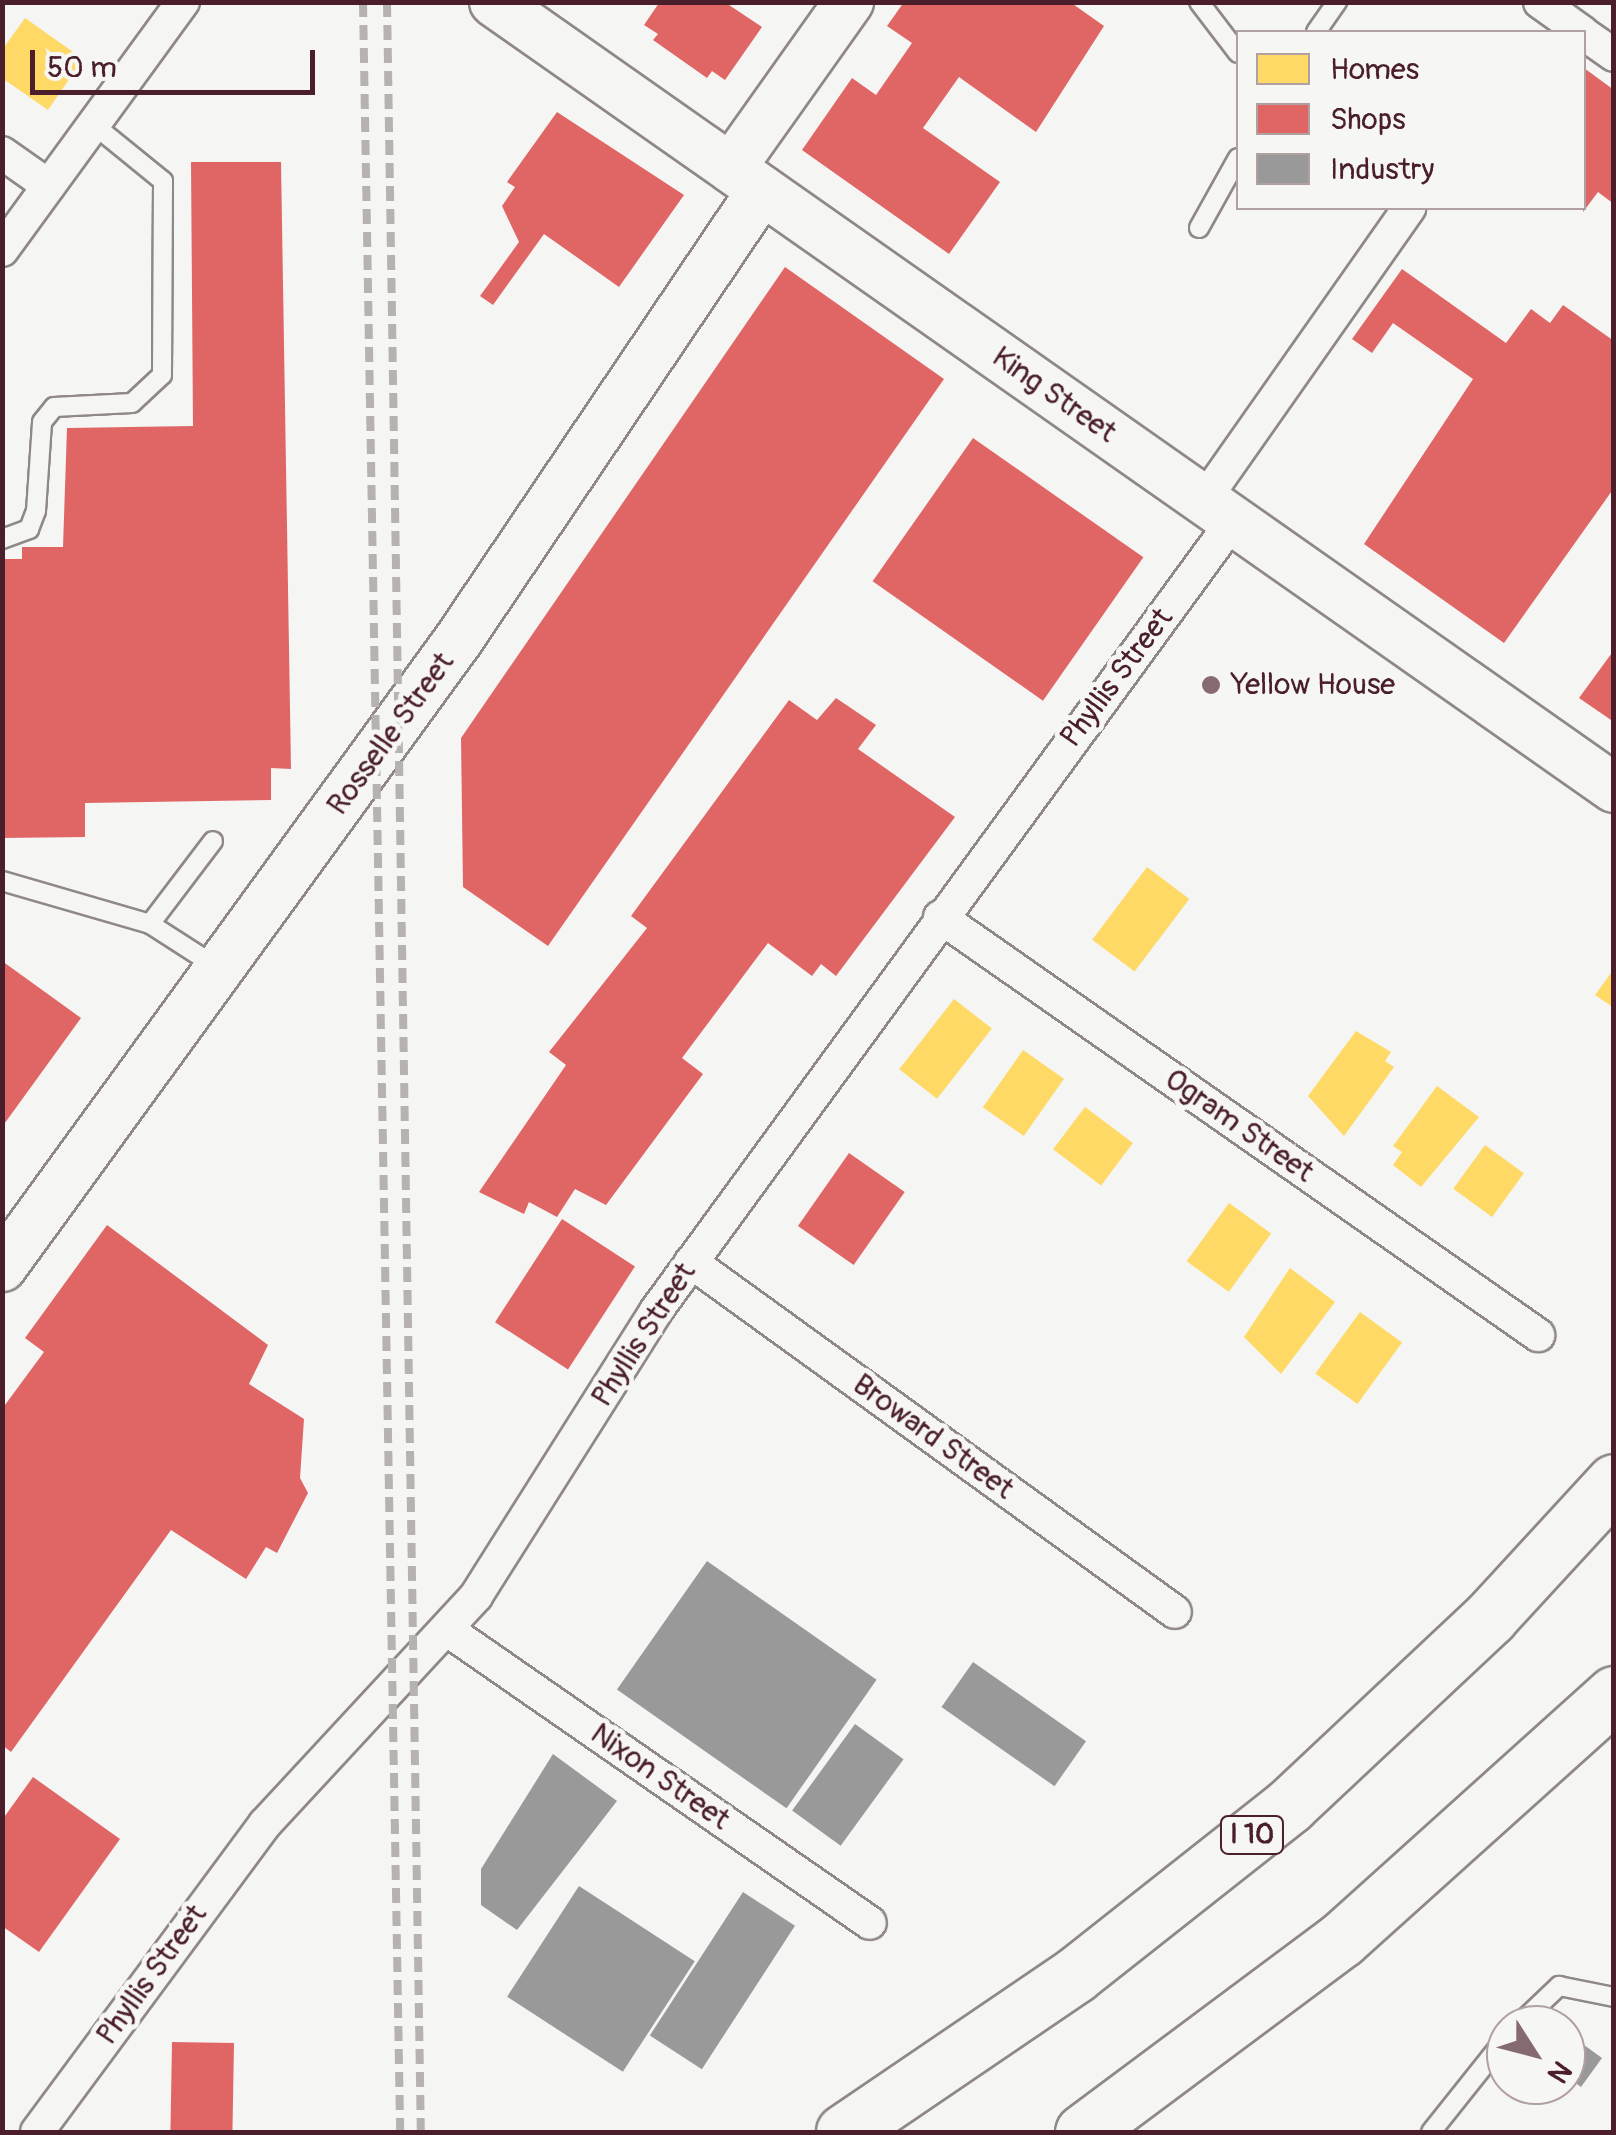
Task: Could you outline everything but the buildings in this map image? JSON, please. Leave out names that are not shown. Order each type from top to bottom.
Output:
[{"type":"highway","name":"I 10","points":[[844,2132],[1075,1976],[1290,1805],[1490,1617],[1614,1482]]},
{"type":"highway","points":[[1083,2132],[1342,1939],[1614,1694]]},
{"type":"street","points":[[2,250],[183,2]]},
{"type":"street","name":"King Street","points":[[494,2],[1614,788]]},
{"type":"street","name":"Rosselle Street","points":[[5,1256],[222,970],[746,179],[849,2]]},
{"type":"street","points":[[1543,11],[1578,30]]},
{"type":"street","points":[[1586,35],[1614,56]]},
{"type":"street","points":[[2,154],[49,186]]},
{"type":"street","name":"Phyllis Street","points":[[37,2132],[265,1824],[449,1631],[691,1262],[940,917],[1219,510],[1407,210]]},
{"type":"street","name":"Ogram Street","points":[[940,917],[1538,1335]]},
{"type":"street","name":"Broward Street","points":[[691,1262],[1175,1612]]},
{"type":"street","name":"Nixon Street","points":[[449,1631],[870,1923]]},
{"type":"lane","points":[[1199,2],[1236,50]]},
{"type":"lane","points":[[1317,30],[1336,2]]},
{"type":"lane","points":[[2,539],[29,529],[36,511],[42,422],[54,407],[132,404],[162,376],[163,181],[94,124]]},
{"type":"lane","points":[[1200,228],[1236,162]]},
{"type":"lane","points":[[150,924],[213,841]]},
{"type":"lane","points":[[2,881],[150,924],[222,970]]},
{"type":"lane","points":[[1540,2005],[1560,1986],[1614,1997]]},
{"type":"lane","points":[[1432,2132],[1486,2063]]},
{"type":"railway","points":[[363,2],[400,2132]]},
{"type":"railway","points":[[387,2],[421,2132]]},
{"type":"place","name":"Yellow House","points":[[1211,685]]}]
